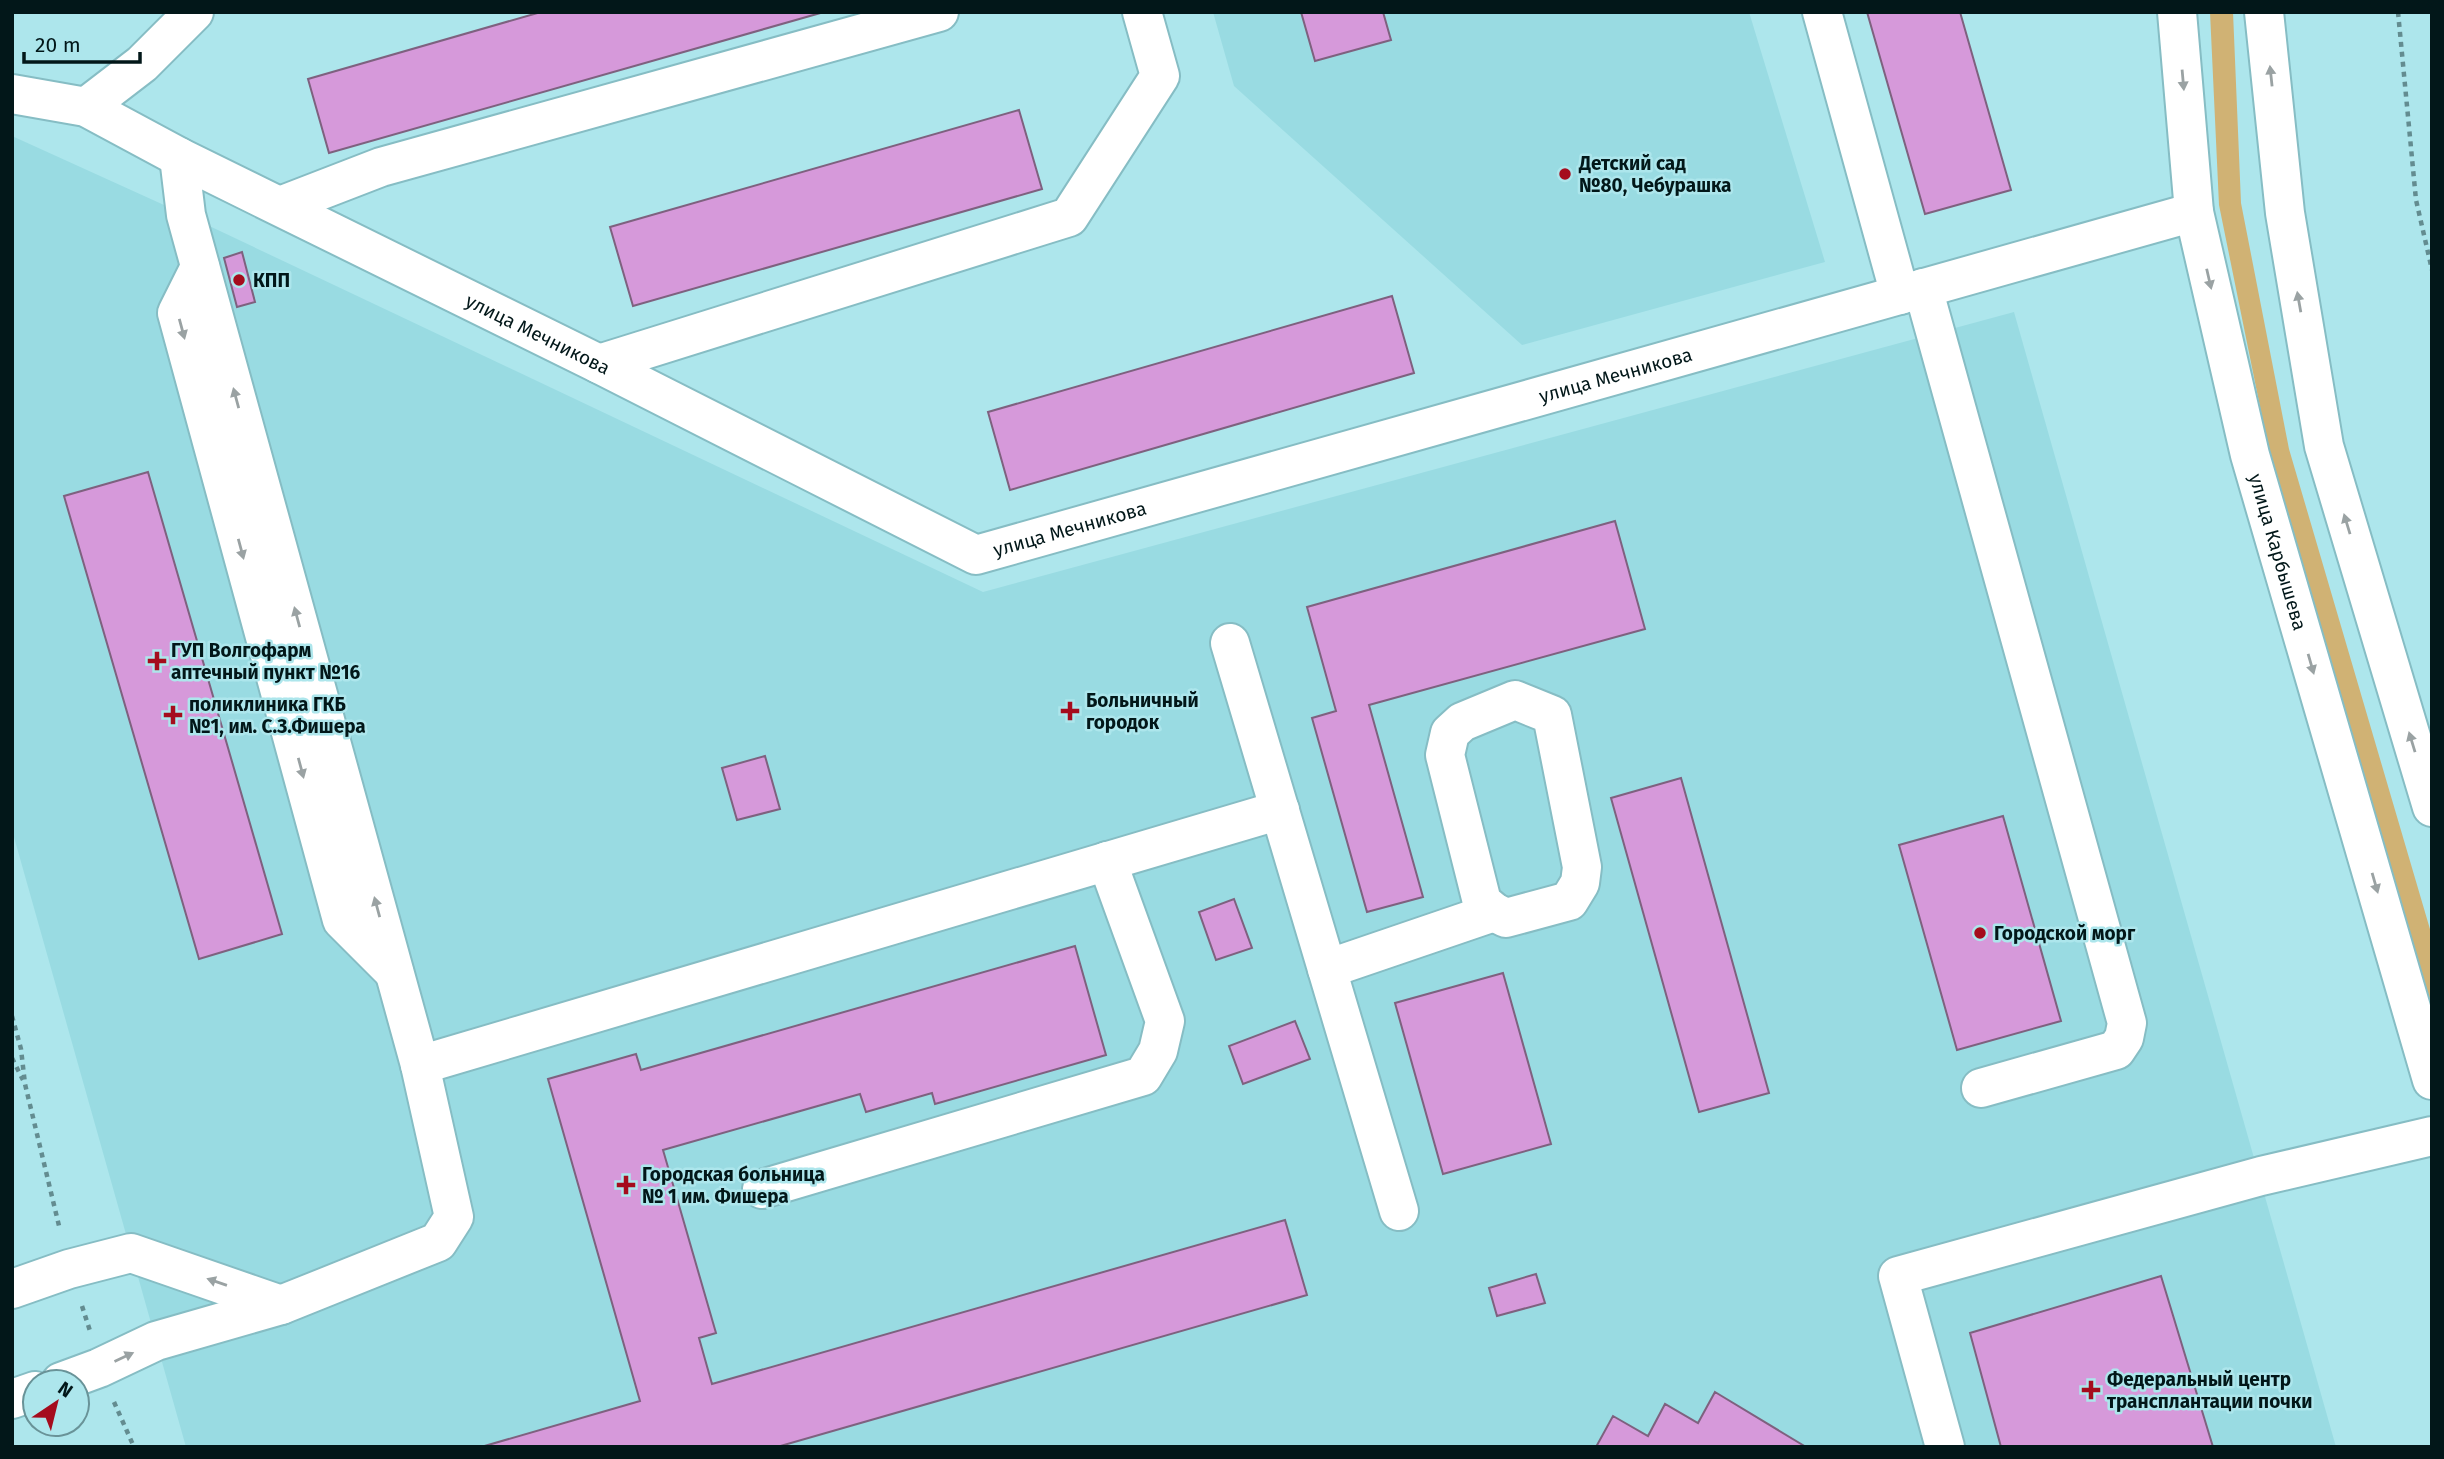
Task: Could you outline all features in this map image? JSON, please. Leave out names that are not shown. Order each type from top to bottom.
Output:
[{"type":"street","points":[[86,107],[142,64],[194,12]]},
{"type":"street","points":[[280,206],[381,167],[939,12]]},
{"type":"street","points":[[599,364],[1069,217],[1160,76],[1142,12]]},
{"type":"street","points":[[1822,12],[1912,291],[2127,1023],[2124,1038],[2116,1050],[1982,1088]]},
{"type":"street","name":"улица Карбышева","points":[[2177,12],[2194,212],[2250,455],[2432,1080]]},
{"type":"street","points":[[2264,12],[2285,213],[2324,446],[2432,807]]},
{"type":"street","name":"улица Мечникова","points":[[12,94],[86,107],[178,157],[599,364],[976,555],[2194,212]]},
{"type":"street","points":[[91,1371],[156,1341],[281,1305],[438,1241],[454,1217],[420,1065],[395,973],[342,920],[177,313],[200,267],[186,215],[178,157]]},
{"type":"street","points":[[1230,643],[1399,1211]]},
{"type":"street","points":[[1327,969],[1494,912],[1506,918],[1569,901],[1580,883],[1582,867],[1552,715],[1516,700],[1462,722],[1450,733],[1445,755],[1482,902],[1494,912]]},
{"type":"street","points":[[420,1065],[1279,810]]},
{"type":"street","points":[[762,1189],[1143,1076],[1158,1051],[1165,1021],[1107,861]]},
{"type":"street","points":[[1945,1447],[1898,1276],[2261,1177],[2432,1136]]},
{"type":"street","points":[[12,1289],[69,1269],[131,1253],[281,1305]]},
{"type":"path","points":[[2398,12],[2416,200],[2432,270]]},
{"type":"path","points":[[12,1058],[25,1084]]},
{"type":"shaded area","name":"Детский сад №80, Чебурашка","points":[[1213,12],[1749,12],[1825,262],[1522,345],[1234,86]]},
{"type":"shaded area","points":[[2210,12],[2233,12],[2241,203],[2289,449],[2432,936],[2432,1010],[2269,451],[2219,205]]},
{"type":"shaded area","name":"Больничный городок","points":[[12,136],[186,215],[983,592],[2014,312],[2336,1447],[186,1447],[12,830]]},
{"type":"building","points":[[541,12],[824,12],[329,153],[308,79]]},
{"type":"building","points":[[1301,12],[1383,12],[1391,40],[1315,61]]},
{"type":"building","points":[[1867,12],[1960,12],[2011,190],[1925,214]]},
{"type":"building","points":[[1019,110],[1042,189],[633,306],[610,227]]},
{"type":"building","name":"КПП","points":[[242,252],[255,302],[237,307],[224,258]]},
{"type":"building","points":[[1392,296],[1414,373],[1010,490],[988,412]]},
{"type":"building","name":"поликлиника ГКБ №1, им. С.З.Фишера","points":[[148,472],[282,934],[199,959],[64,496]]},
{"type":"building","points":[[1615,521],[1645,629],[1369,705],[1423,897],[1367,912],[1312,718],[1336,711],[1307,607]]},
{"type":"building","points":[[765,756],[780,809],[737,820],[722,768]]},
{"type":"building","points":[[1681,778],[1769,1093],[1699,1112],[1611,798]]},
{"type":"building","name":"Городской морг","points":[[2003,816],[2061,1021],[1957,1050],[1899,845]]},
{"type":"building","points":[[1234,899],[1252,948],[1216,960],[1199,912]]},
{"type":"building","name":"Городская больница № 1 им. Фишера","points":[[1075,946],[1106,1055],[935,1104],[932,1093],[866,1112],[860,1094],[663,1150],[716,1333],[699,1338],[712,1384],[1285,1220],[1307,1295],[777,1447],[481,1447],[640,1401],[548,1079],[636,1054],[641,1070]]},
{"type":"building","points":[[1503,973],[1551,1144],[1443,1174],[1395,1003]]},
{"type":"building","points":[[1295,1021],[1310,1059],[1243,1084],[1229,1046]]},
{"type":"building","points":[[1536,1274],[1545,1303],[1497,1316],[1489,1288]]},
{"type":"building","name":"Федеральный центр трансплантации почки","points":[[2161,1276],[2213,1447],[2001,1447],[1970,1333]]},
{"type":"building","points":[[1715,1392],[1806,1447],[1596,1447],[1613,1416],[1648,1436],[1665,1404],[1698,1423]]},
{"type":"place","name":"Детский сад №80, Чебурашка","points":[[1565,174]]},
{"type":"place","name":"КПП","points":[[239,280]]},
{"type":"place","name":"ГУП Волгофарм аптечный пункт №16","points":[[157,661]]},
{"type":"place","name":"Больничный городок","points":[[1070,711]]},
{"type":"place","name":"поликлиника ГКБ №1, им. С.З.Фишера","points":[[173,715]]},
{"type":"place","name":"Городской морг","points":[[1980,933]]},
{"type":"place","name":"Городская больница № 1 им. Фишера","points":[[626,1185]]},
{"type":"place","name":"Федеральный центр трансплантации почки","points":[[2091,1390]]}]
